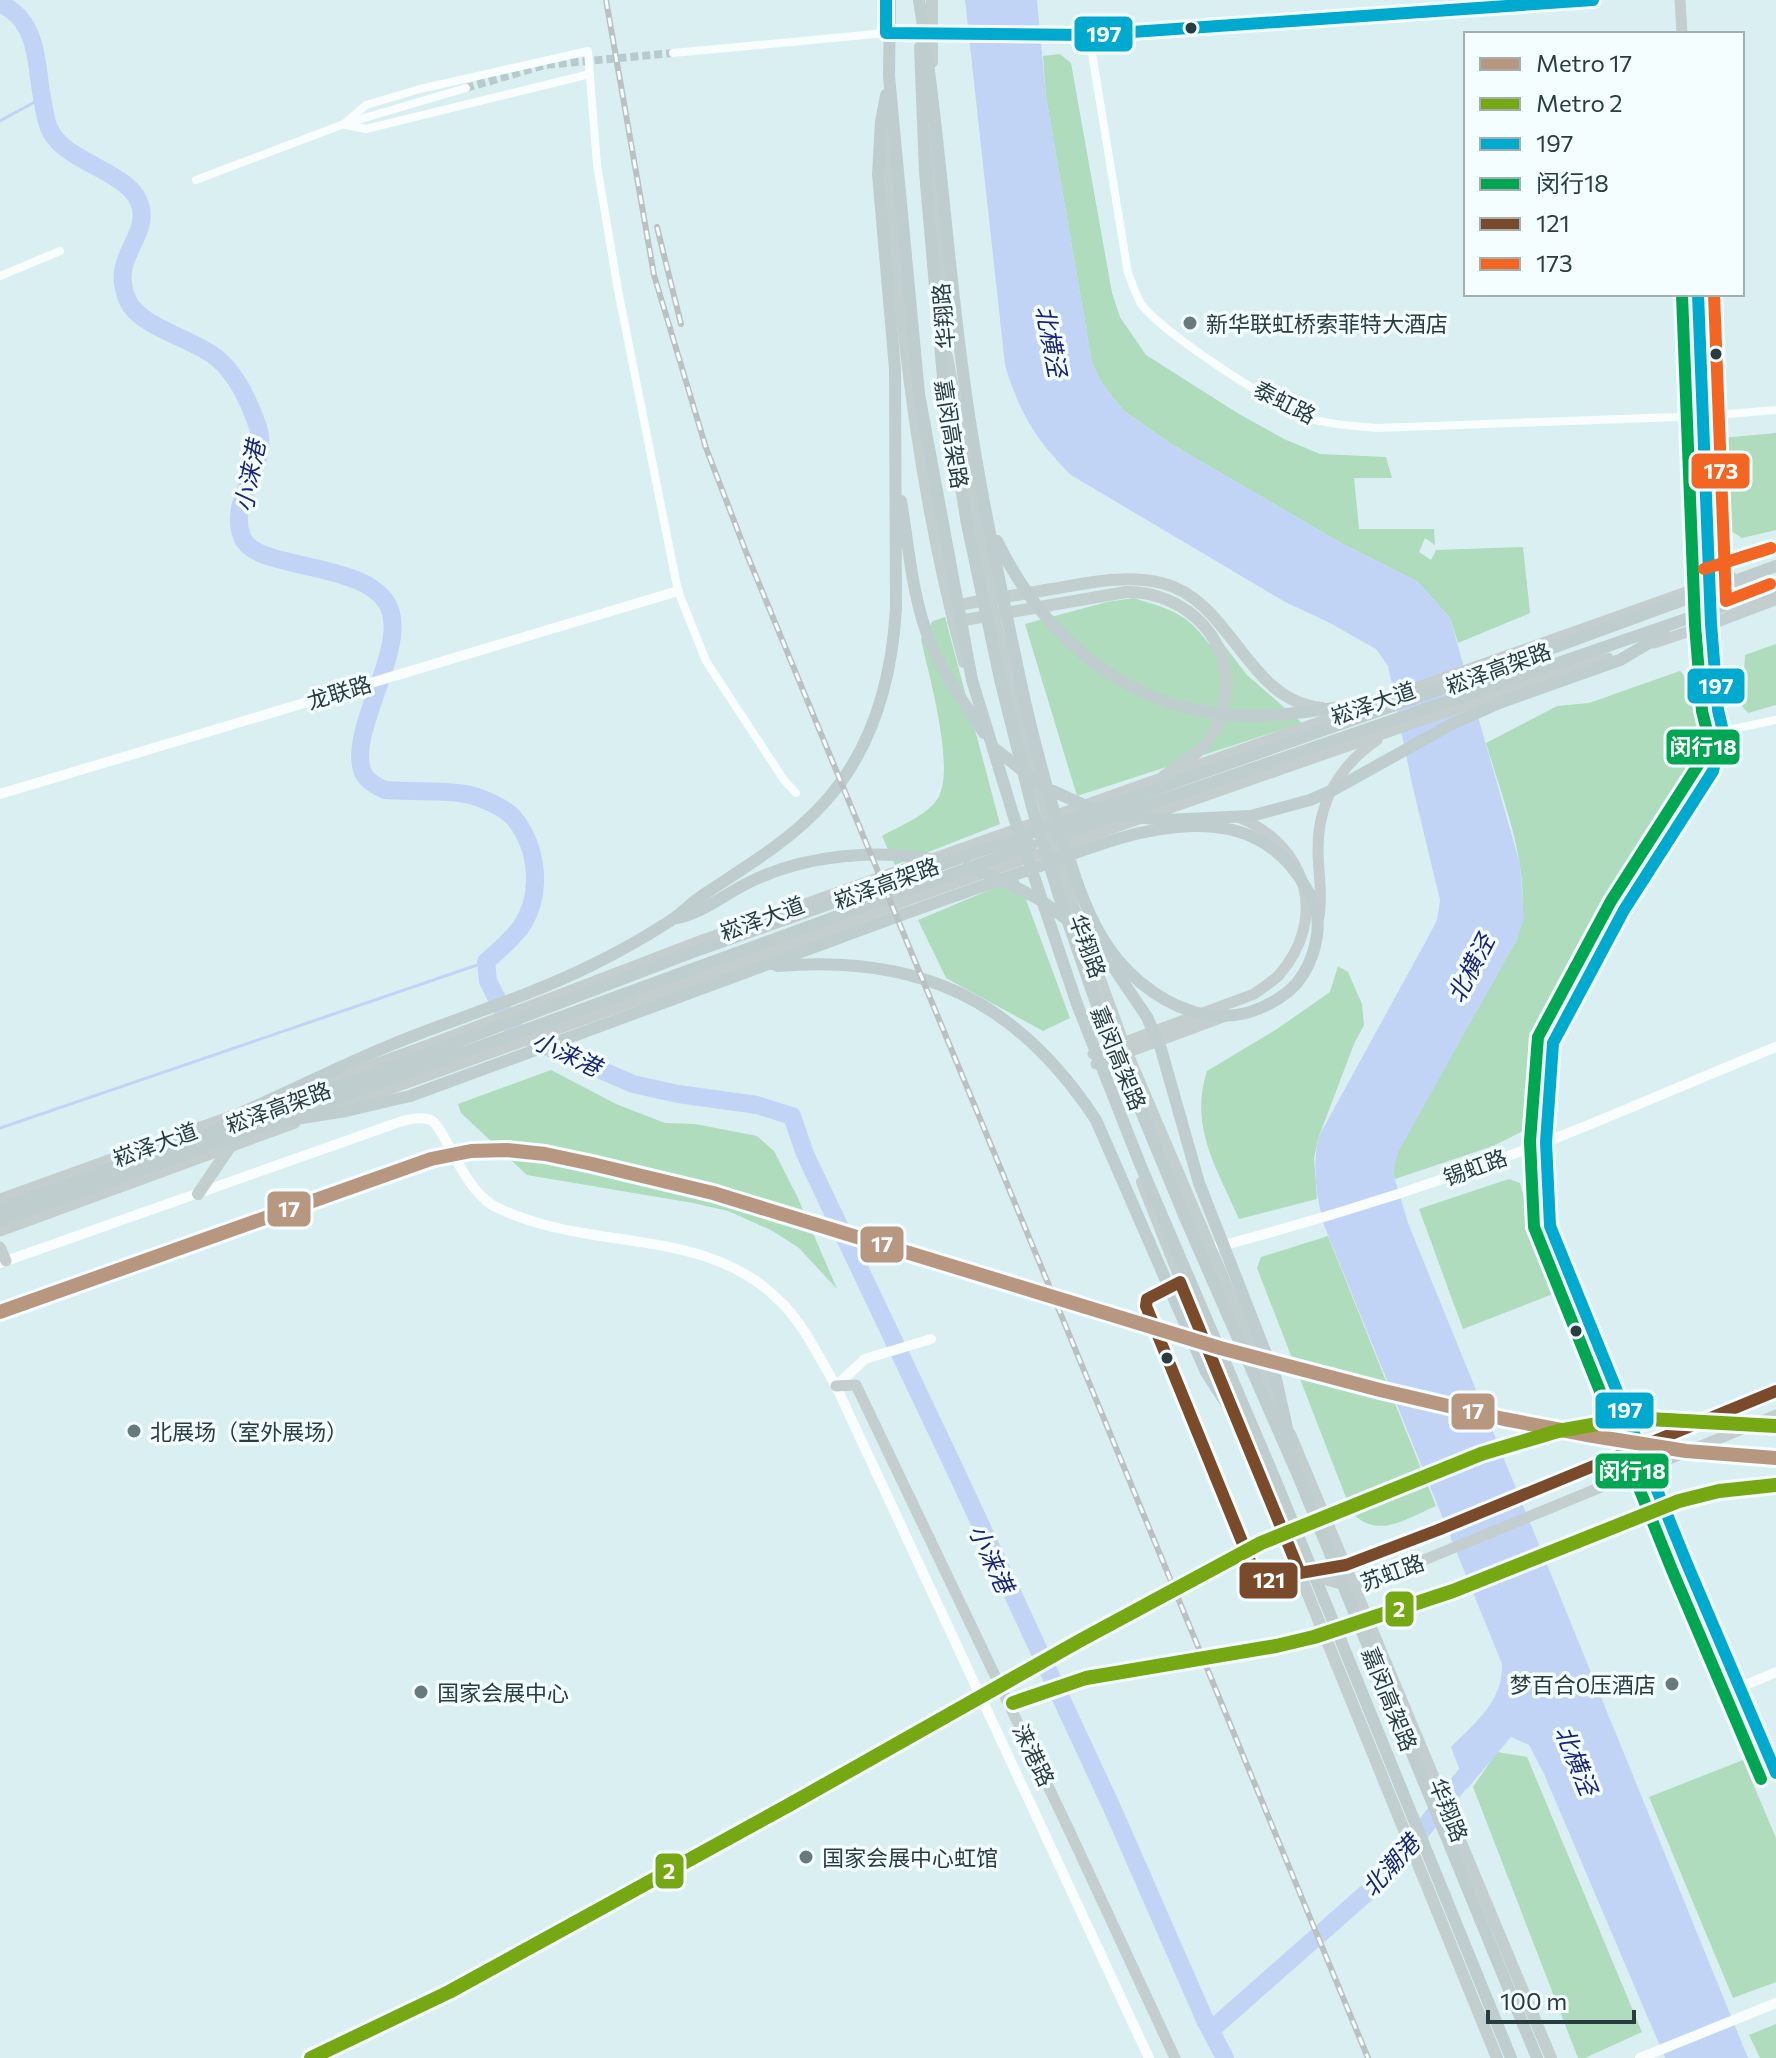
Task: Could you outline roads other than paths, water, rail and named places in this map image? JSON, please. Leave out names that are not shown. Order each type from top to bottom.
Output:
[{"type":"highway","name":"嘉闵高架路","points":[[888,0],[889,76],[919,394],[972,680],[1077,1004],[1140,1164],[1275,1479],[1511,2058]]},
{"type":"highway","name":"嘉闵高架路","points":[[919,0],[925,172],[943,378],[967,524],[1000,679],[1032,807],[1095,1000],[1186,1220],[1297,1473],[1537,2058]]},
{"type":"highway","points":[[270,1123],[346,1111],[410,1096],[958,894],[1031,869],[1060,858],[1075,853],[1118,838],[1195,826],[1225,829],[1255,837],[1279,851],[1316,905],[1317,934],[1310,963],[1294,987],[1266,1007],[1239,1016],[1209,1016],[1177,1007],[1147,988],[1124,967],[1087,907],[1073,873],[1069,859],[1065,845],[1051,804],[1028,717],[989,526],[963,373],[933,85],[919,0]]},
{"type":"highway","points":[[120,1165],[392,1045],[539,990],[593,965],[671,920],[789,836],[824,803],[856,759],[872,726],[886,685],[894,642],[895,369],[878,174],[881,122],[889,76]]},
{"type":"highway","points":[[897,473],[918,602],[930,642],[943,669],[992,746],[1042,786],[1099,812],[1166,820],[1251,816],[1276,811],[1335,789],[1412,745],[1499,703],[1620,660],[1687,621]]},
{"type":"highway","points":[[989,526],[1010,568],[1043,616],[1091,662],[1147,693],[1185,706],[1230,715],[1275,715],[1432,692]]},
{"type":"highway","name":"崧泽高架路","points":[[0,1209],[397,1065],[730,939],[1432,692],[1776,564]]},
{"type":"highway","name":"崧泽高架路","points":[[0,1221],[923,883],[1776,588]]},
{"type":"highway","points":[[671,920],[698,913],[745,884],[816,860],[895,856],[966,866],[1008,883],[1042,901],[1085,933],[1128,986],[1147,1017],[1161,1049],[1199,1183],[1276,1379],[1297,1473]]},
{"type":"highway","points":[[762,968],[812,963],[857,964],[900,972],[946,986],[1016,1028],[1048,1056],[1096,1120],[1206,1372],[1275,1479]]},
{"type":"main road","name":"华翔路","points":[[888,0],[884,71],[906,358],[933,530],[953,622],[1008,817],[1094,1059],[1194,1316],[1497,2058]]},
{"type":"main road","name":"华翔路","points":[[932,0],[932,170],[947,364],[990,599],[1013,696],[1073,906],[1125,1048],[1356,1588],[1551,2058]]},
{"type":"main road","points":[[1680,0],[1682,32]]},
{"type":"main road","points":[[1698,296],[1711,624],[1718,710],[1723,731],[1713,771],[1624,910],[1553,1043],[1546,1142],[1550,1226],[1687,1564],[1776,1773]]},
{"type":"main road","points":[[1709,584],[1776,564]]},
{"type":"main road","points":[[950,607],[1125,579],[1163,583],[1198,600],[1264,679],[1279,692],[1315,707],[1353,711]]},
{"type":"main road","name":"崧泽大道","points":[[0,1199],[428,1045],[700,941],[1709,584]]},
{"type":"main road","points":[[953,622],[1126,592],[1160,596],[1182,606],[1198,618],[1213,637],[1226,680],[1225,698],[1218,723],[1208,741],[1164,776]]},
{"type":"main road","points":[[1711,624],[1776,599]]},
{"type":"main road","name":"崧泽大道","points":[[0,1231],[910,899],[1391,731],[1711,624]]},
{"type":"main road","points":[[1094,1059],[1259,1003],[1293,981],[1311,951],[1321,908],[1318,851],[1319,826],[1325,801],[1358,753],[1391,731]]},
{"type":"main road","points":[[1125,1048],[1254,994],[1276,978],[1291,958],[1304,925],[1305,900],[1300,872],[1276,839],[1258,825],[1228,813],[1158,814]]},
{"type":"main road","points":[[198,1194],[230,1147]]},
{"type":"main road","points":[[0,1247],[3,1262]]},
{"type":"main road","name":"涞港路","points":[[836,1386],[856,1385],[1064,1817],[1175,2058]]},
{"type":"main road","name":"苏虹路","points":[[1300,1573],[1346,1565],[1438,1530],[1776,1391]]},
{"type":"main road","name":"苏虹路","points":[[1300,1573],[1356,1588],[1776,1415]]},
{"type":"street","points":[[673,53],[886,33],[1089,35],[1593,0]]},
{"type":"street","name":"泰虹路","points":[[1089,35],[1128,273],[1140,303],[1182,341],[1280,404],[1308,418],[1378,428],[1704,416],[1776,410]]},
{"type":"street","points":[[344,124],[366,105],[420,89],[588,51],[597,165],[618,290],[678,591],[706,661],[784,780],[796,793]]},
{"type":"street","points":[[344,124],[366,129],[590,74]]},
{"type":"street","points":[[196,180],[344,124],[466,88]]},
{"type":"street","points":[[0,276],[60,251]]},
{"type":"street","name":"龙联路","points":[[0,794],[678,591]]},
{"type":"street","points":[[1723,731],[1776,720]]},
{"type":"street","name":"锡虹路","points":[[1211,1248],[1312,1222],[1414,1189],[1546,1142],[1776,1047]]},
{"type":"street","points":[[3,1262],[406,1120],[423,1118],[434,1121],[472,1188],[492,1205],[557,1229],[686,1250],[720,1260],[756,1280],[797,1322],[836,1386],[1149,2058]]},
{"type":"street","points":[[836,1386],[865,1359],[931,1339]]},
{"type":"street","points":[[1741,1687],[1776,1672]]},
{"type":"street","points":[[1640,2058],[1776,2003]]},
{"type":"water","name":"北横泾","points":[[965,0],[1037,0],[1046,97],[1092,363],[1102,384],[1124,411],[1171,444],[1341,543],[1418,582],[1450,618],[1520,864],[1524,918],[1517,939],[1398,1152],[1393,1173],[1408,1223],[1748,2058],[1665,2058],[1529,1745],[1511,1737],[1467,1789],[1451,1747],[1493,1700],[1502,1664],[1324,1225],[1316,1181],[1319,1136],[1437,920],[1440,900],[1388,666],[1376,649],[1285,602],[1071,475],[1030,424],[1005,365]]},
{"type":"waterway","name":"小涞港","points":[[0,2],[19,17],[30,36],[51,132],[59,143],[126,185],[136,196],[141,208],[141,220],[123,273],[128,301],[144,319],[218,359],[237,381],[247,400],[260,441],[259,455],[240,509],[242,537],[252,548],[269,556],[364,583],[381,596],[391,613],[393,630],[390,648],[360,749],[364,775],[385,790],[445,792],[477,797],[506,811],[522,830],[533,857],[533,900],[521,927],[486,962],[488,981],[512,1028],[633,1084],[757,1105],[792,1116],[805,1154],[951,1461],[1225,2058]]},
{"type":"waterway","points":[[0,121],[42,98]]},
{"type":"waterway","points":[[0,1128],[486,962]]},
{"type":"waterway","name":"北潮港","points":[[1211,2030],[1387,1875],[1478,1759]]},
{"type":"tunnel","points":[[466,88],[545,65],[673,53]]},
{"type":"railway","points":[[606,0],[654,275],[706,448],[748,557],[1368,2058]]},
{"type":"railway","points":[[657,227],[681,324]]},
{"type":"metro line","name":"17","points":[[0,1312],[431,1159],[471,1151],[507,1150],[545,1154],[713,1193],[1220,1348],[1380,1390],[1593,1436],[1686,1451],[1776,1458]]},
{"type":"metro line","name":"2","points":[[311,2058],[449,1992],[1261,1543],[1481,1454],[1558,1431],[1620,1420],[1649,1419],[1776,1426]]},
{"type":"metro line","name":"2","points":[[1013,1703],[1086,1678],[1314,1637],[1453,1591],[1679,1501],[1719,1491],[1776,1485]]},
{"type":"place","name":"新华联虹桥索菲特大酒店","points":[[1190,323]]},
{"type":"place","name":"北展场（室外展场）","points":[[134,1431]]},
{"type":"place","name":"梦百合0压酒店","points":[[1672,1684]]},
{"type":"place","name":"国家会展中心","points":[[421,1692]]},
{"type":"place","name":"国家会展中心虹馆","points":[[806,1857]]}]
